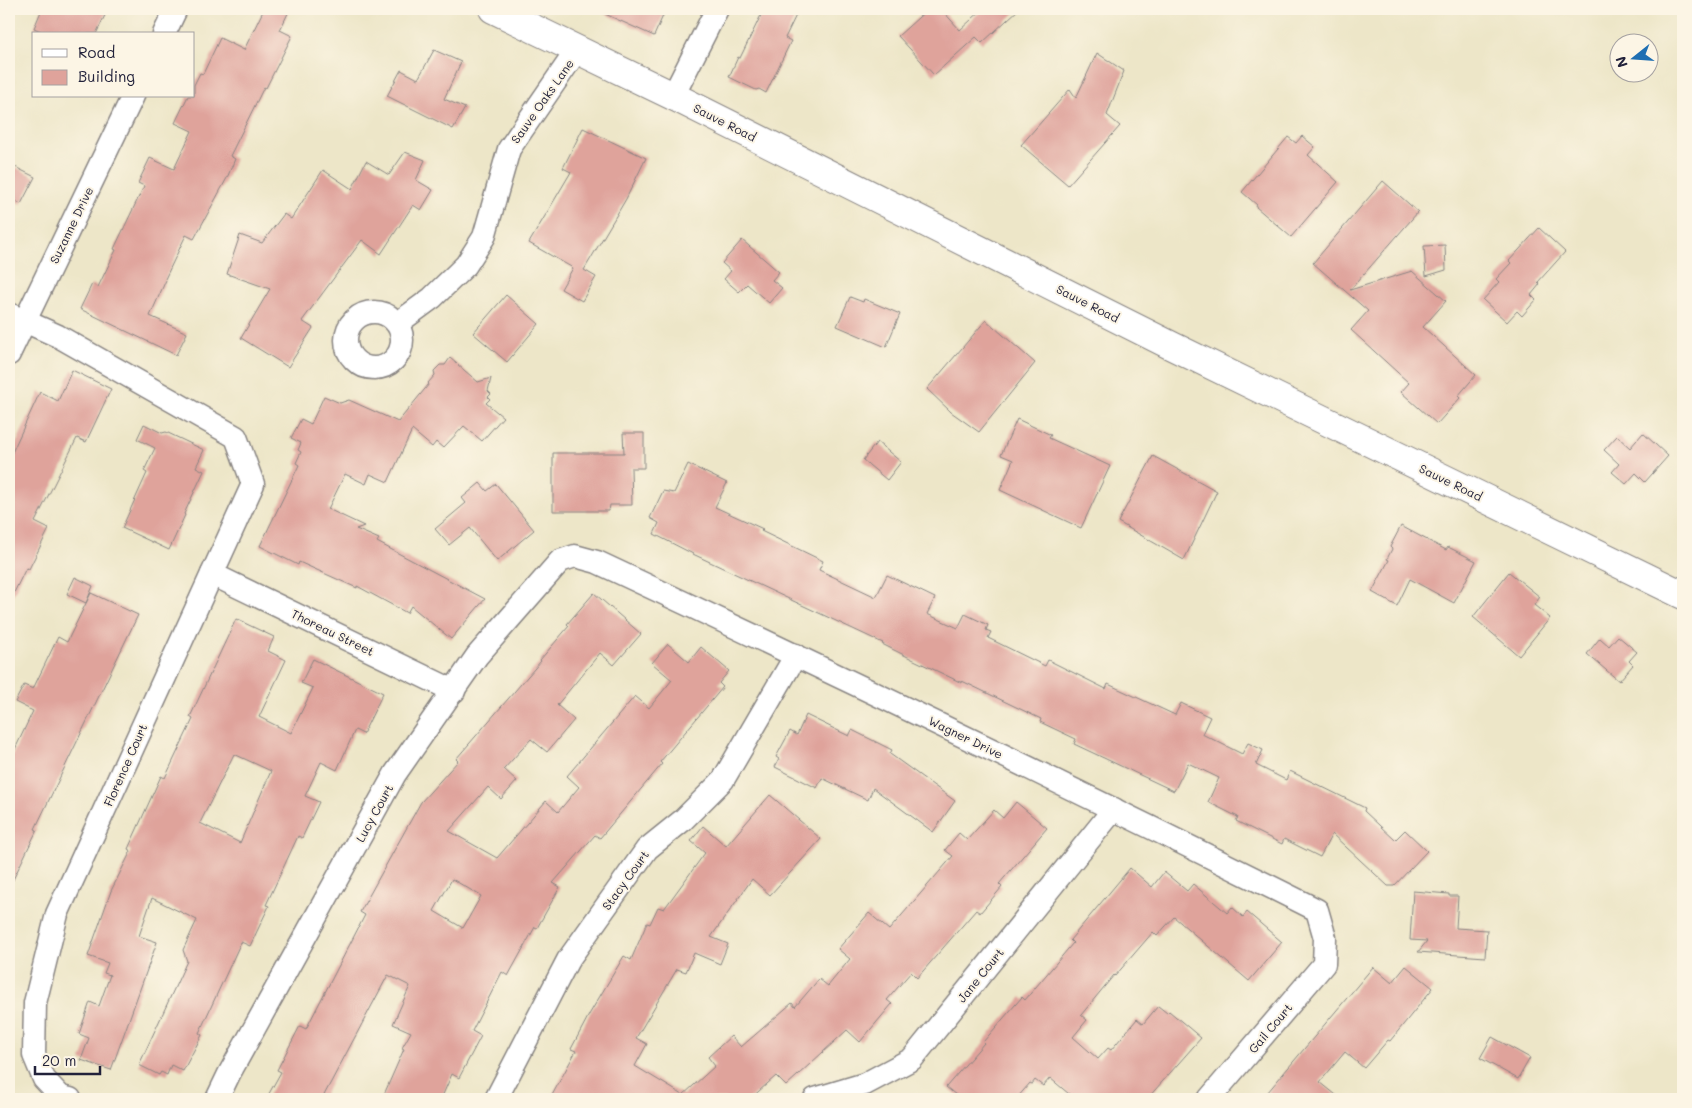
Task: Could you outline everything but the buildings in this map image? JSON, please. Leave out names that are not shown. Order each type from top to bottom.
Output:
[{"type":"street","points":[[165,32],[176,9]]},
{"type":"street","name":"Sauve Road","points":[[494,9],[673,96],[1172,346],[1683,595]]},
{"type":"street","points":[[673,96],[717,9]]},
{"type":"street","name":"Sauve Oaks Lane","points":[[398,323],[432,298],[466,265],[484,237],[509,149],[577,50]]},
{"type":"street","name":"Suzanne Drive","points":[[9,354],[17,318],[132,98]]},
{"type":"street","name":"Florence Court","points":[[17,318],[58,336],[236,437],[253,484],[57,914],[35,1003],[34,1055],[44,1079],[66,1098]]},
{"type":"street","name":"Wagner Drive","points":[[571,557],[575,556],[597,562],[796,655],[1317,910],[1325,938],[1324,953]]},
{"type":"street","name":"Lucy Court","points":[[218,1099],[229,1074],[395,774],[477,656],[560,561],[571,557]]},
{"type":"street","name":"Thoreau Street","points":[[212,574],[454,690]]},
{"type":"street","name":"Stacy Court","points":[[496,1099],[568,960],[647,848],[683,820],[723,780],[796,655]]},
{"type":"street","name":"Jane Court","points":[[815,1099],[865,1084],[912,1059],[1114,809]]},
{"type":"street","name":"Gail Court","points":[[1209,1099],[1324,964],[1324,953]]}]
